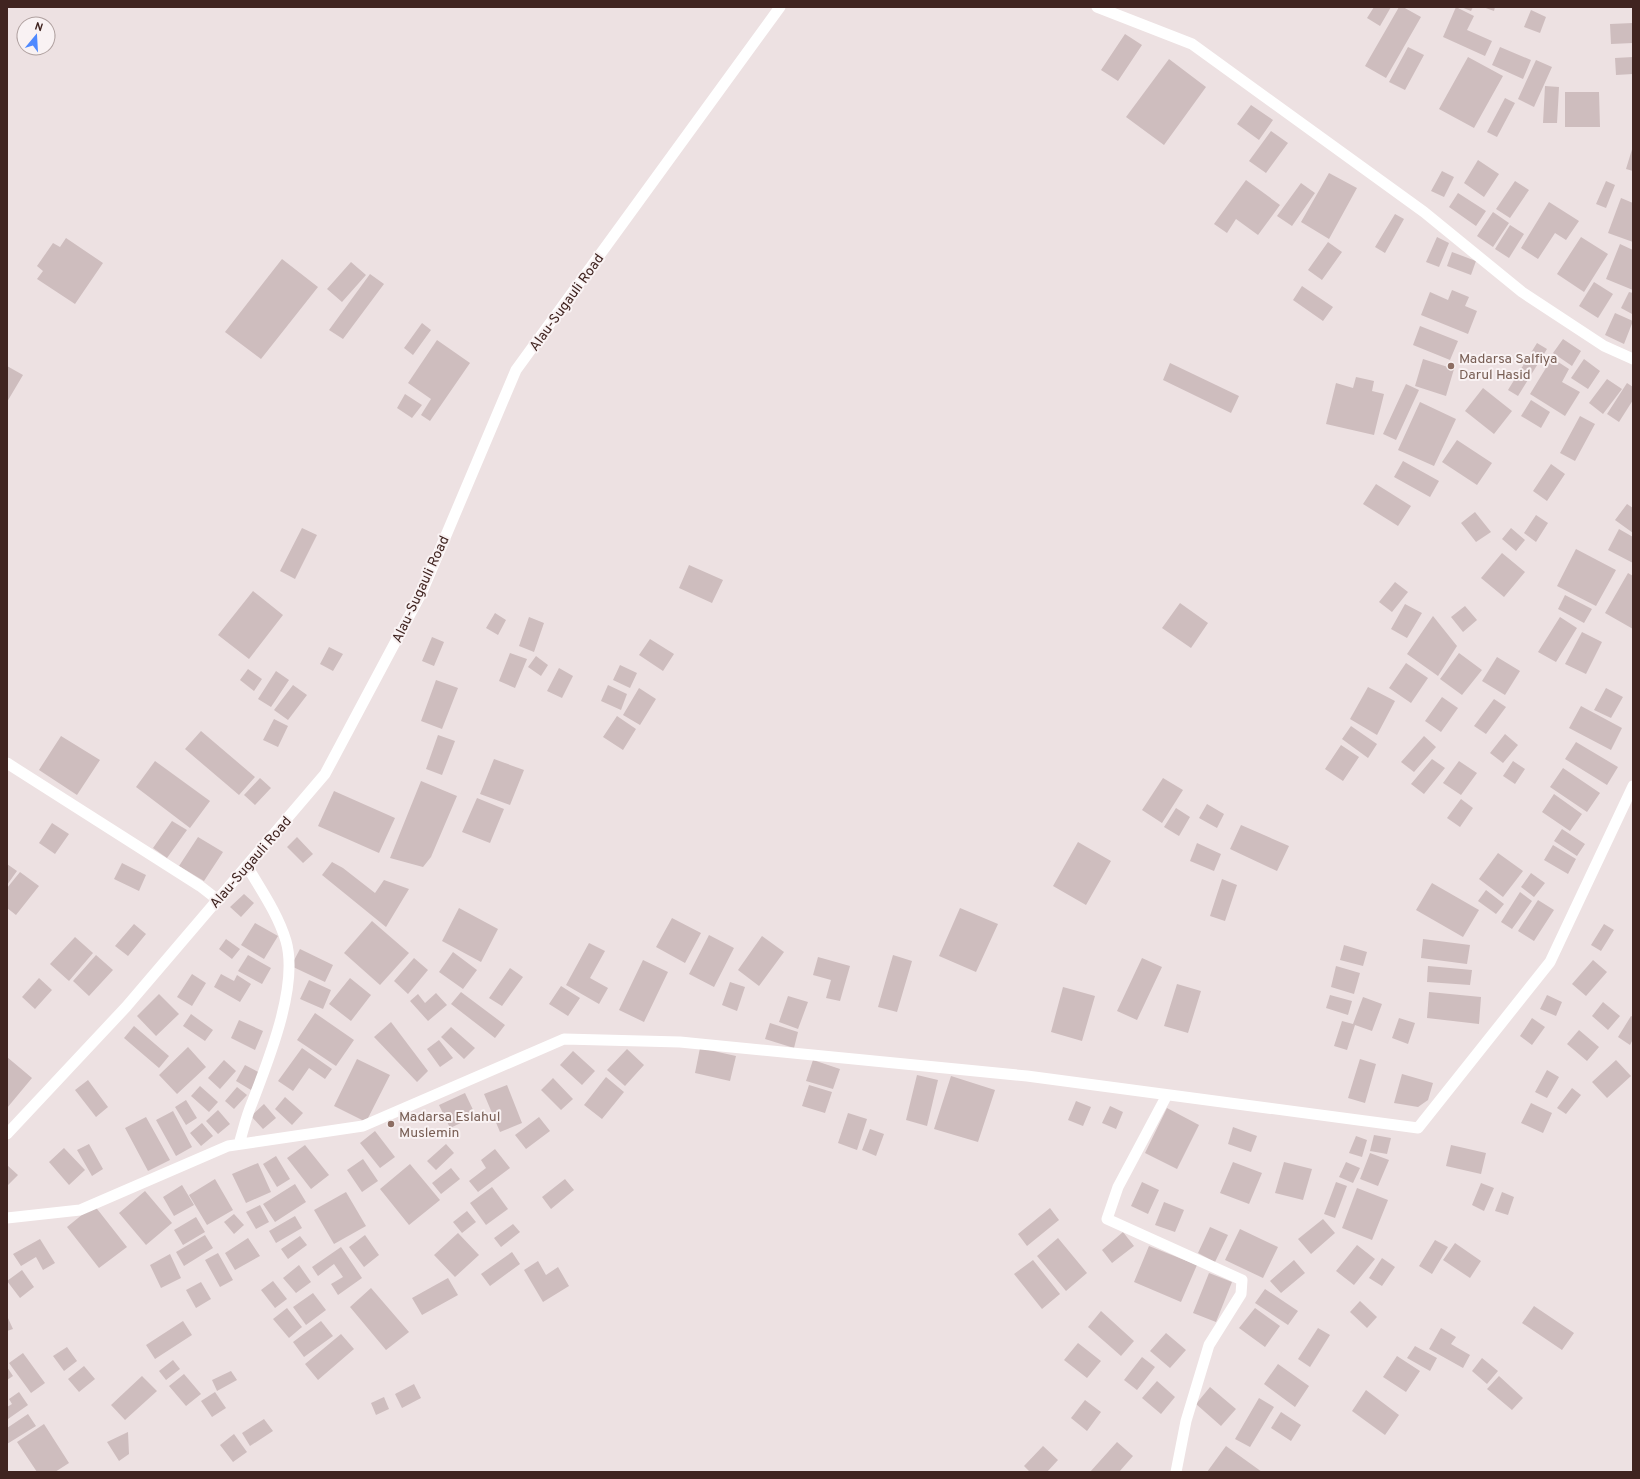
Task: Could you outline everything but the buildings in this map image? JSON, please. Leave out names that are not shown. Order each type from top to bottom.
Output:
[{"type":"street","name":"Alau-Sugauli Road","points":[[7,1134],[126,1007],[325,774],[422,592],[516,370],[780,7]]},
{"type":"street","points":[[1098,7],[1192,44],[1424,212],[1522,292],[1604,346],[1633,359]]},
{"type":"street","points":[[7,763],[200,886],[218,900]]},
{"type":"street","points":[[7,1218],[80,1210],[228,1146],[363,1126],[564,1039],[680,1042],[1027,1076],[1418,1128],[1550,962],[1633,786]]},
{"type":"street","points":[[239,1144],[251,1105],[266,1070],[283,1012],[289,977],[287,943],[278,918],[247,866]]},
{"type":"street","points":[[1167,1095],[1118,1187],[1107,1219],[1242,1280],[1241,1294],[1209,1345],[1186,1420],[1176,1472]]},
{"type":"place","name":"Madarsa Salfiya Darul Hasid","points":[[1451,366]]},
{"type":"place","name":"Madarsa Eslahul Muslemin","points":[[391,1124]]}]
